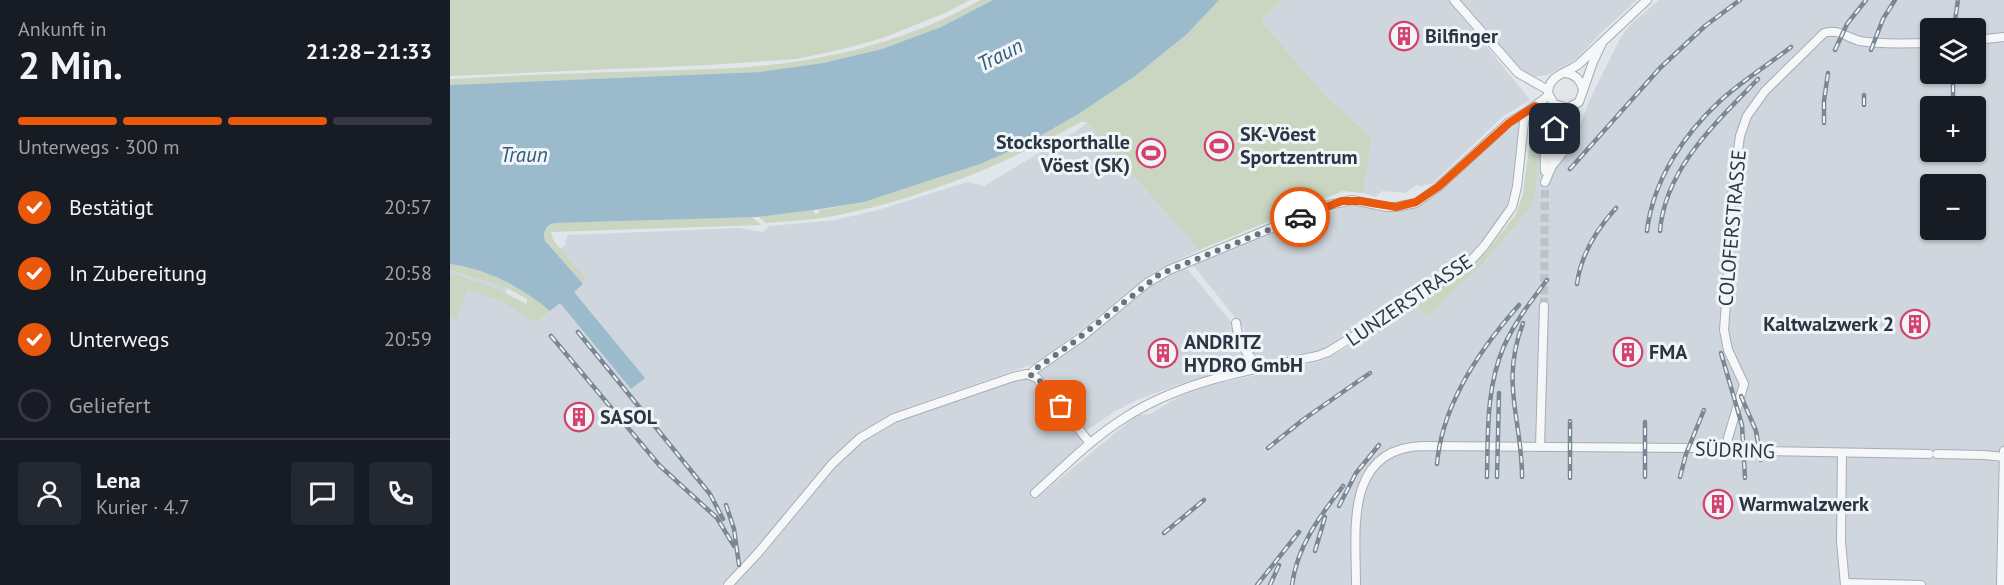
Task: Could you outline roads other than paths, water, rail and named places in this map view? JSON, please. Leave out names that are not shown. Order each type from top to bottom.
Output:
[{"type":"street","points":[[1454,0],[1518,73],[1563,108],[1575,105],[1581,99],[1602,43]]},
{"type":"street","points":[[1527,79],[1551,80],[1579,64],[1647,0]]},
{"type":"street","name":"COLOFERSTRASSE","points":[[1727,450],[1728,438],[1744,384],[1728,350],[1724,330],[1729,263],[1729,218],[1740,136],[1747,116],[1765,91],[1824,33],[1838,31],[1867,42],[1920,43]]},
{"type":"street","points":[[1986,39],[2004,37]]},
{"type":"street","points":[[1565,73],[1575,76],[1583,90]]},
{"type":"street","points":[[1547,170],[1544,158],[1551,80]]},
{"type":"street","name":"LUNZERSTRASSE","points":[[1035,493],[1090,443],[1124,418],[1168,395],[1209,379],[1328,352],[1464,267],[1491,238],[1512,207],[1517,187],[1524,122],[1542,93],[1549,99]]},
{"type":"street","points":[[1031,375],[1034,370],[1070,345],[1160,274],[1342,201],[1360,201],[1396,207],[1416,202],[1438,187],[1509,123],[1549,99]]},
{"type":"street","points":[[1547,170],[1555,116],[1549,99]]},
{"type":"street","points":[[1547,170],[1566,147],[1573,125],[1575,105]]},
{"type":"street","points":[[1547,170],[1573,115]]},
{"type":"street","points":[[1540,447],[1544,306]]},
{"type":"street","points":[[1236,323],[1238,339],[1242,347],[1260,368]]},
{"type":"street","points":[[728,585],[758,553],[832,464],[860,438],[894,418],[1013,377],[1031,375],[1041,382],[1090,443]]},
{"type":"street","name":"SÜDRING","points":[[1356,585],[1358,497],[1365,478],[1383,457],[1398,450],[1418,446],[1540,447],[2004,455]]},
{"type":"street","points":[[1842,453],[1841,541],[1845,584],[1921,585]]},
{"type":"street","points":[[2001,585],[2004,455]]},
{"type":"water","name":"Traun","points":[[993,0],[1219,0],[1187,34],[1134,77],[1080,113],[1028,143],[980,164],[864,202],[814,210],[757,217],[549,225],[544,232],[545,241],[583,284],[574,292],[645,378],[631,389],[560,303],[550,311],[503,280],[478,270],[450,264],[450,85],[759,72],[823,63],[882,49],[941,27]]},
{"type":"tunnel","points":[[1544,306],[1545,182]]},
{"type":"railway","points":[[1570,169],[1660,68],[1705,26],[1740,0]]},
{"type":"railway","points":[[1835,50],[1847,24],[1866,0]]},
{"type":"railway","points":[[1871,50],[1883,19],[1895,0]]},
{"type":"railway","points":[[1955,18],[1958,0]]},
{"type":"railway","points":[[1647,231],[1650,212],[1663,176],[1683,143],[1707,113],[1729,93],[1791,47]]},
{"type":"railway","points":[[1824,123],[1828,73]]},
{"type":"railway","points":[[1660,231],[1664,208],[1682,167],[1710,129],[1758,79]]},
{"type":"railway","points":[[1953,84],[1953,96]]},
{"type":"railway","points":[[1864,95],[1864,105]]},
{"type":"railway","points":[[1577,284],[1590,243],[1616,208]]},
{"type":"railway","points":[[1487,477],[1489,410],[1498,362],[1513,329],[1547,280]]},
{"type":"railway","points":[[1437,464],[1446,420],[1465,378],[1490,340],[1519,305]]},
{"type":"railway","points":[[1522,477],[1514,401],[1513,364],[1523,323]]},
{"type":"railway","points":[[578,332],[710,494],[723,519]]},
{"type":"railway","points":[[551,336],[660,466],[717,518],[734,546]]},
{"type":"railway","points":[[1721,353],[1742,425],[1745,478]]},
{"type":"railway","points":[[1268,448],[1304,419],[1370,373]]},
{"type":"railway","points":[[1497,477],[1499,393]]},
{"type":"railway","points":[[1741,396],[1756,431],[1761,460]]},
{"type":"railway","points":[[1680,477],[1686,454],[1704,410]]},
{"type":"railway","points":[[1570,421],[1570,478]]},
{"type":"railway","points":[[1645,422],[1645,477]]},
{"type":"railway","points":[[1339,506],[1356,473],[1379,445]]},
{"type":"railway","points":[[1292,585],[1304,544],[1343,486]]},
{"type":"railway","points":[[1164,533],[1204,500]]},
{"type":"railway","points":[[726,505],[734,529],[739,565]]},
{"type":"railway","points":[[1315,551],[1325,517]]},
{"type":"railway","points":[[1257,585],[1299,532]]},
{"type":"railway","points":[[1270,585],[1279,565]]},
{"type":"place","name":"Bilfinger","points":[[1404,36]]},
{"type":"place","name":"SK-Vöest Sportzentrum","points":[[1219,146]]},
{"type":"place","name":"Stocksporthalle Vöest (SK)","points":[[1151,153]]},
{"type":"place","name":"Kaltwalzwerk 2","points":[[1915,324]]},
{"type":"place","name":"FMA","points":[[1628,352]]},
{"type":"place","name":"ANDRITZ HYDRO GmbH","points":[[1163,353]]},
{"type":"place","name":"SASOL","points":[[579,417]]},
{"type":"place","name":"Warmwalzwerk","points":[[1718,504]]}]
